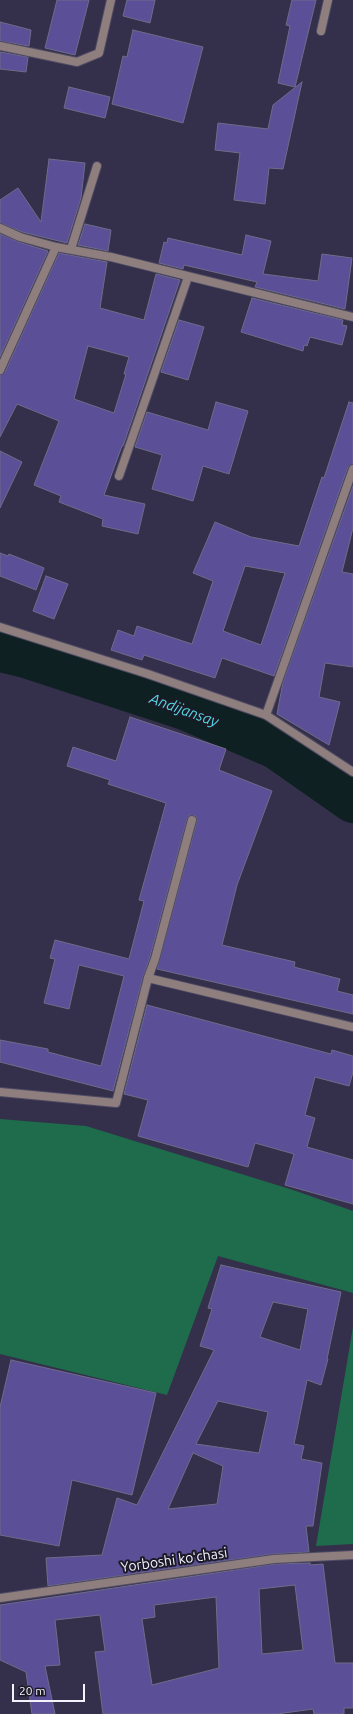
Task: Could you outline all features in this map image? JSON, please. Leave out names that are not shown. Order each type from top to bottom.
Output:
[{"type":"street","points":[[0,46],[77,62],[99,53],[111,0]]},
{"type":"street","points":[[321,31],[328,0]]},
{"type":"street","points":[[71,249],[97,166]]},
{"type":"street","points":[[0,228],[20,237],[56,247],[71,249],[353,317]]},
{"type":"street","points":[[0,370],[56,247]]},
{"type":"street","points":[[119,476],[188,277]]},
{"type":"street","points":[[266,715],[353,469]]},
{"type":"street","points":[[0,627],[148,674],[266,715],[353,772]]},
{"type":"street","points":[[0,1092],[116,1103],[148,978],[155,958],[192,820]]},
{"type":"street","points":[[148,978],[353,1027]]},
{"type":"street","name":"Yorboshi koʻchasi","points":[[0,1598],[274,1559],[353,1555]]},
{"type":"green space","points":[[0,1119],[86,1126],[293,1190],[353,1211],[353,1293],[218,1256],[167,1395],[0,1354]]},
{"type":"green space","points":[[353,1327],[353,1544],[316,1546]]},
{"type":"building","points":[[57,0],[89,0],[75,55],[45,48]]},
{"type":"building","points":[[127,0],[155,0],[150,23],[123,16]]},
{"type":"building","points":[[292,0],[316,0],[295,87],[278,83],[290,26],[286,25]]},
{"type":"building","points":[[0,22],[31,30],[29,46],[0,41]]},
{"type":"building","points":[[133,30],[203,47],[183,123],[112,104],[123,56],[127,57]]},
{"type":"building","points":[[0,52],[28,57],[26,72],[0,69]]},
{"type":"building","points":[[302,82],[283,169],[269,168],[265,204],[234,200],[240,153],[215,150],[218,123],[268,129],[273,105]]},
{"type":"building","points":[[69,87],[110,97],[105,118],[64,108]]},
{"type":"building","points":[[49,159],[85,163],[81,198],[67,243],[22,232],[0,223],[0,200],[18,188],[41,222]]},
{"type":"building","points":[[85,224],[111,230],[108,251],[78,245]]},
{"type":"building","points":[[0,234],[48,251],[0,357]]},
{"type":"building","points":[[246,235],[271,241],[263,274],[318,281],[322,254],[352,258],[345,309],[255,287],[257,282],[184,265],[183,269],[159,263],[164,242],[167,243],[168,238],[242,255]]},
{"type":"building","points":[[59,253],[107,262],[100,308],[144,320],[156,274],[180,280],[123,446],[104,495],[145,504],[138,534],[102,526],[103,519],[59,502],[61,496],[34,485],[59,421],[17,404],[0,437],[0,375],[5,372]],"holes":[[[88,346],[129,357],[124,374],[126,374],[114,413],[74,399]]]},
{"type":"building","points":[[252,298],[343,320],[342,325],[347,326],[342,345],[310,337],[307,346],[304,345],[303,351],[241,332]]},
{"type":"building","points":[[179,320],[204,327],[188,380],[161,372]]},
{"type":"building","points":[[216,402],[248,411],[229,474],[203,466],[193,501],[152,489],[162,455],[135,447],[147,412],[208,430]]},
{"type":"building","points":[[349,402],[353,403],[353,464],[348,467],[274,676],[222,658],[215,678],[144,655],[142,660],[111,650],[118,630],[134,636],[137,626],[192,644],[213,581],[193,573],[215,522],[251,537],[299,546],[322,477],[324,478]],"holes":[[[245,566],[285,573],[261,645],[223,631]]]},
{"type":"building","points":[[0,451],[22,462],[0,508]]},
{"type":"building","points":[[353,486],[353,528],[342,572],[353,574],[353,667],[325,663],[319,697],[340,702],[329,745],[277,714],[283,682]]},
{"type":"building","points":[[0,553],[8,556],[9,554],[44,568],[36,590],[0,576]]},
{"type":"building","points":[[46,576],[68,584],[54,619],[33,611]]},
{"type":"building","points":[[130,717],[226,749],[219,770],[272,791],[237,885],[222,945],[295,962],[294,967],[340,979],[337,991],[353,995],[353,1014],[157,969],[197,821],[196,816],[190,815],[187,819],[113,1091],[0,1062],[0,1040],[48,1049],[48,1052],[101,1066],[124,976],[79,965],[69,1009],[44,1003],[55,959],[50,958],[55,940],[129,959],[144,901],[139,900],[166,803],[108,784],[110,780],[67,766],[73,747],[116,761]]},
{"type":"building","points":[[147,1005],[331,1054],[332,1050],[353,1056],[353,1072],[349,1086],[315,1077],[305,1115],[315,1118],[307,1147],[353,1160],[353,1204],[285,1185],[294,1154],[255,1143],[248,1167],[138,1136],[148,1100],[124,1094]]},
{"type":"building","points":[[221,1265],[341,1292],[328,1359],[321,1385],[307,1380],[294,1444],[304,1446],[301,1459],[322,1463],[313,1526],[306,1526],[309,1552],[273,1554],[48,1586],[46,1558],[102,1555],[117,1498],[137,1505],[214,1350],[200,1346],[212,1309],[208,1308]],"holes":[[[273,1302],[308,1309],[300,1350],[260,1337]],[[218,1401],[268,1412],[259,1453],[196,1444]],[[193,1453],[223,1466],[217,1504],[168,1509]]]},
{"type":"building","points":[[11,1360],[156,1393],[132,1495],[72,1480],[59,1546],[0,1535],[0,1407]]},
{"type":"building","points":[[275,1564],[323,1564],[335,1663],[353,1663],[353,1708],[344,1708],[344,1714],[314,1714],[313,1709],[277,1714],[103,1714],[95,1652],[105,1651],[100,1615],[55,1620],[60,1665],[45,1666],[55,1714],[32,1714],[26,1672],[0,1660],[0,1605]],"holes":[[[295,1585],[303,1650],[262,1654],[259,1589]],[[216,1597],[219,1668],[152,1685],[142,1619],[155,1617],[154,1605]]]},
{"type":"waterway","name":"Andijansay","points":[[0,650],[26,656],[185,708],[276,747],[353,801]]}]
